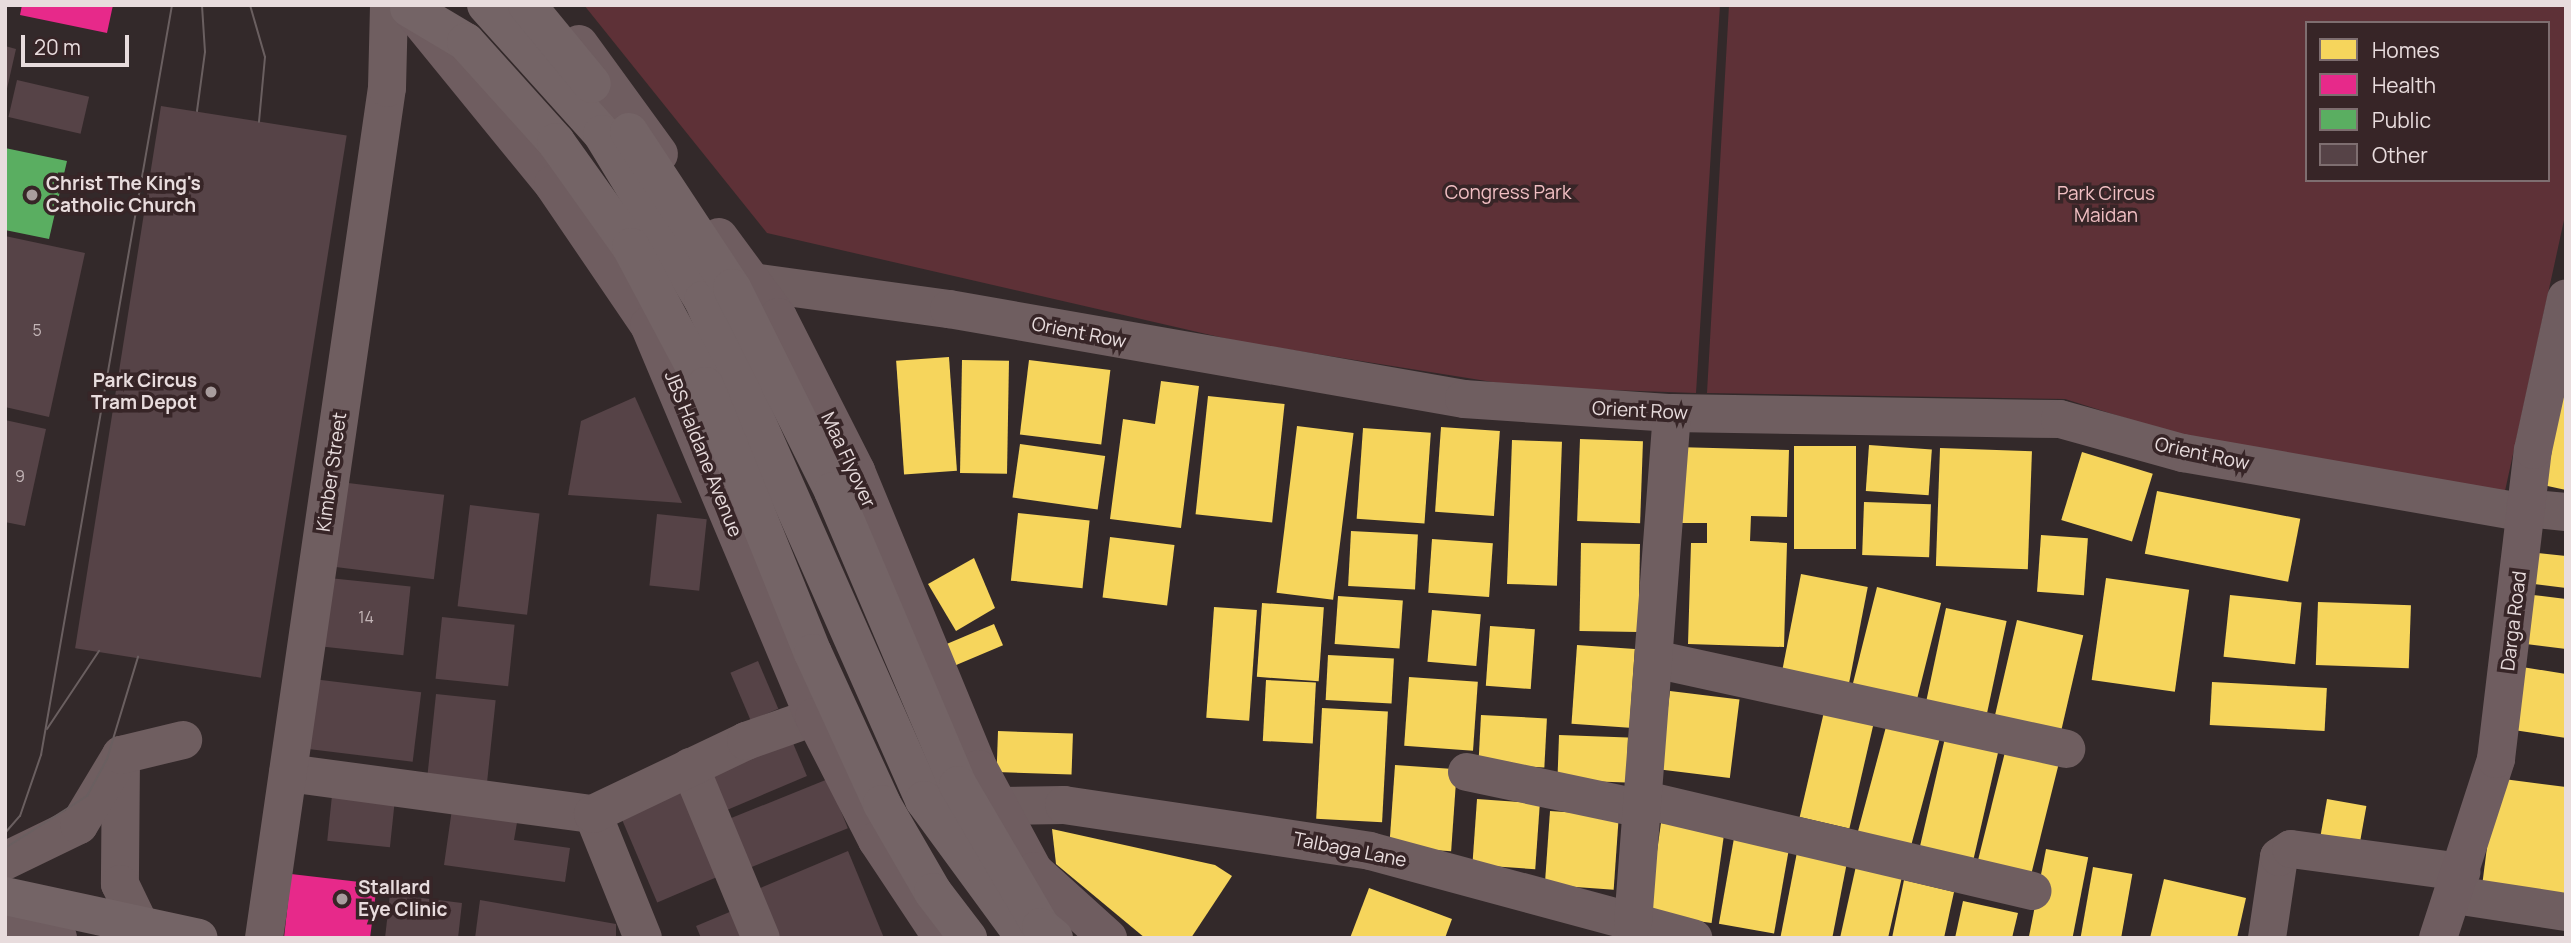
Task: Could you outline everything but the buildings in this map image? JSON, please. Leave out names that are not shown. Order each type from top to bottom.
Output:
[{"type":"highway","points":[[486,5],[593,124],[637,187],[722,335],[924,800],[947,840],[1025,938]]},
{"type":"highway","points":[[527,5],[666,181],[732,288],[833,491],[958,785],[1041,927],[1055,938]]},
{"type":"highway","points":[[401,6],[466,42],[601,199],[668,312],[705,386],[813,653],[882,804],[933,892],[968,938]]},
{"type":"highway","points":[[5,896],[199,938]]},
{"type":"main road","name":"Maa Flyover","points":[[541,5],[565,25],[778,317],[856,471],[999,806],[1034,871],[1108,938]]},
{"type":"main road","name":"JBS Haldane Avenue","points":[[401,6],[553,184],[649,325],[814,717],[877,840],[942,938]]},
{"type":"main road","name":"Darga Road","points":[[2438,938],[2458,884],[2496,759],[2527,510],[2566,299]]},
{"type":"main road","points":[[5,928],[58,938]]},
{"type":"street","name":"Kimber Street","points":[[264,938],[401,6]]},
{"type":"street","name":"Orient Row","points":[[751,282],[935,307],[1464,399],[1671,413],[2060,419],[2183,453],[2527,510],[2566,512]]},
{"type":"street","points":[[1633,923],[1644,804],[1671,413]]},
{"type":"street","points":[[1654,659],[2067,749]]},
{"type":"street","points":[[289,773],[593,814],[690,767],[814,717]]},
{"type":"street","points":[[5,862],[79,825],[121,755],[183,740]]},
{"type":"street","points":[[121,755],[120,884],[146,938]]},
{"type":"street","points":[[690,767],[761,938]]},
{"type":"street","points":[[1467,772],[1644,804],[2032,891]]},
{"type":"street","name":"Talbaga Lane","points":[[999,806],[1065,805],[1370,851],[1693,938]]},
{"type":"street","points":[[593,814],[643,938]]},
{"type":"street","points":[[2267,938],[2278,857],[2291,849],[2458,884],[2566,912]]},
{"type":"green space","name":"Congress Park","points":[[584,5],[1720,5],[1696,393],[1524,387],[1241,342],[767,233]]},
{"type":"green space","name":"Park Circus Maidan","points":[[1729,5],[2566,5],[2566,211],[2505,491],[2198,441],[2065,399],[1707,393]]},
{"type":"tram line","points":[[5,833],[20,816],[41,755],[172,5]]},
{"type":"tram line","points":[[197,111],[205,52],[202,5]]},
{"type":"tram line","points":[[250,5],[265,57],[259,122]]},
{"type":"tram line","points":[[47,729],[99,651]]},
{"type":"tram line","points":[[5,848],[87,796],[107,759],[138,657]]},
{"type":"place","name":"Christ The King's Catholic Church","points":[[32,195]]},
{"type":"place","name":"Park Circus Tram Depot","points":[[211,392]]},
{"type":"place","name":"Stallard Eye Clinic","points":[[342,899]]}]
